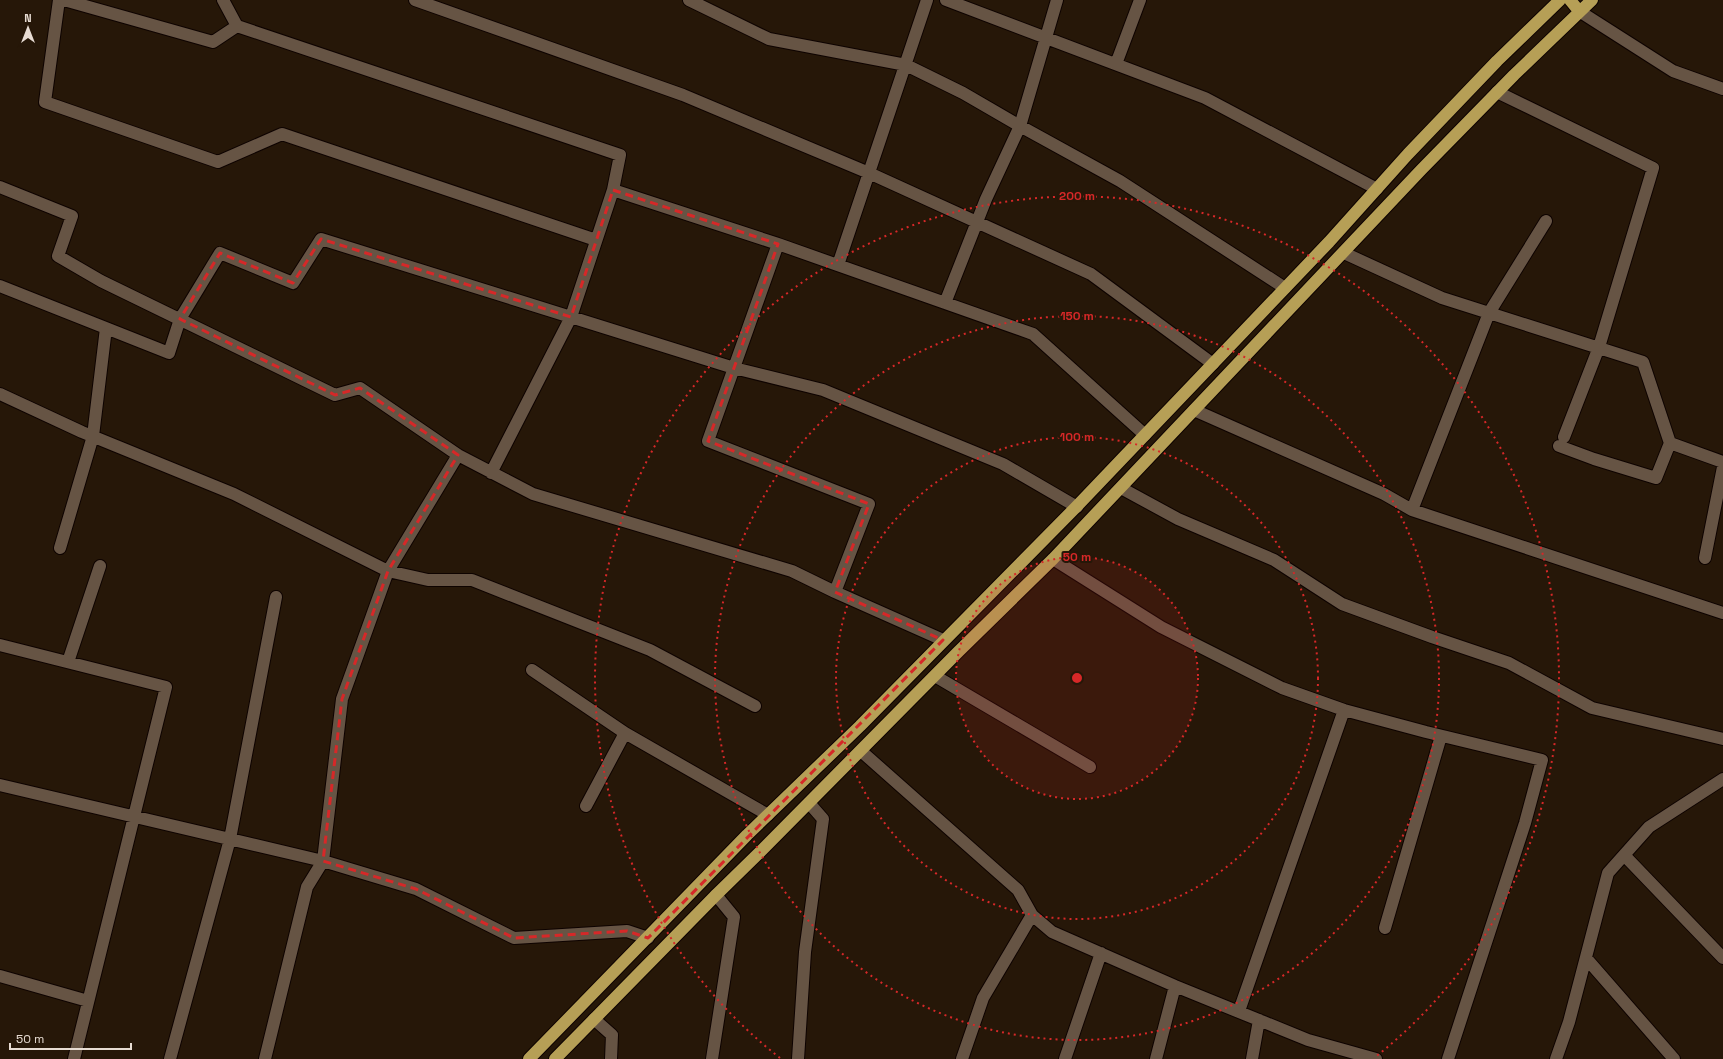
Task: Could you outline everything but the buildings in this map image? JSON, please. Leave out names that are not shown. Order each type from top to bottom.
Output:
[{"type":"highway","points":[[530,1059],[702,882],[848,738],[943,640],[1077,507],[1329,242],[1497,61],[1560,0]]},
{"type":"highway","points":[[1570,0],[1579,11]]},
{"type":"highway","points":[[555,1059],[934,676],[1053,559],[1421,170],[1497,92],[1592,0]]},
{"type":"highway","points":[[1329,242],[1344,253]]},
{"type":"highway","points":[[1285,288],[1299,300]]},
{"type":"highway","points":[[1145,435],[1158,448]]},
{"type":"highway","points":[[848,738],[860,751]]},
{"type":"highway","points":[[702,882],[716,895]]},
{"type":"highway","points":[[580,1008],[594,1019]]},
{"type":"street","points":[[59,0],[45,102],[218,162],[282,134],[596,240]]},
{"type":"street","points":[[64,0],[213,42],[237,26]]},
{"type":"street","points":[[223,0],[237,26],[620,156],[612,190],[570,317],[491,472]]},
{"type":"street","points":[[415,0],[682,95],[869,173],[977,222],[1091,274],[1213,364]]},
{"type":"street","points":[[689,0],[769,39],[906,65],[963,93],[1120,181],[1285,288]]},
{"type":"street","points":[[838,265],[927,0]]},
{"type":"street","points":[[946,0],[1206,98],[1377,189]]},
{"type":"street","points":[[944,303],[977,222],[1020,126],[1057,0]]},
{"type":"street","points":[[1116,64],[1140,0]]},
{"type":"street","points":[[1579,11],[1673,71],[1723,89]]},
{"type":"street","points":[[1344,253],[1442,298],[1599,347],[1643,362],[1670,443],[1656,478],[1594,460],[1562,441],[1599,347],[1653,168],[1497,92]]},
{"type":"street","points":[[0,187],[72,216],[58,256],[101,281],[335,395],[360,388],[458,455],[533,494],[792,571],[835,592],[943,640]]},
{"type":"street","points":[[612,190],[778,244],[1033,334],[1145,435]]},
{"type":"street","points":[[1412,510],[1489,313],[1546,221]]},
{"type":"street","points":[[0,286],[169,353],[180,319],[220,253],[293,283],[321,239],[734,368],[830,393],[1003,464],[1077,507]]},
{"type":"street","points":[[778,244],[708,441],[869,504],[835,592]]},
{"type":"street","points":[[60,548],[93,436],[106,328]]},
{"type":"street","points":[[0,395],[93,436],[234,494],[388,571],[428,580],[472,580],[650,650],[755,706]]},
{"type":"street","points":[[1194,410],[1384,494],[1412,510],[1723,612]]},
{"type":"street","points":[[1670,443],[1723,462]]},
{"type":"street","points":[[264,1059],[307,887],[323,861],[342,699],[388,571],[458,455]]},
{"type":"street","points":[[1705,558],[1723,467]]},
{"type":"street","points":[[1121,488],[1178,519],[1274,560],[1342,604],[1432,638],[1509,663],[1592,708],[1723,739]]},
{"type":"street","points":[[1053,559],[1162,627],[1282,688],[1344,710],[1441,736],[1542,760],[1525,823],[1448,1059]]},
{"type":"street","points":[[68,662],[100,566]]},
{"type":"street","points":[[170,1059],[230,840],[276,597]]},
{"type":"street","points":[[0,645],[166,687],[74,1059]]},
{"type":"street","points":[[532,670],[625,733],[768,816]]},
{"type":"street","points":[[934,676],[1090,767]]},
{"type":"street","points":[[1239,1011],[1344,710]]},
{"type":"street","points":[[586,806],[625,733]]},
{"type":"street","points":[[1386,928],[1441,736]]},
{"type":"street","points":[[860,751],[1018,890],[1032,915],[1052,932],[1175,986],[1308,1040],[1357,1056],[1376,1059]]},
{"type":"street","points":[[1556,1059],[1569,1022],[1608,873],[1649,828],[1722,781]]},
{"type":"street","points":[[0,785],[323,861],[416,889],[514,938],[626,931],[648,938]]},
{"type":"street","points":[[798,1059],[805,952],[823,820],[809,803]]},
{"type":"street","points":[[1624,855],[1723,958]]},
{"type":"street","points":[[712,1059],[734,917],[716,895]]},
{"type":"street","points":[[962,1059],[984,998],[1032,915]]},
{"type":"street","points":[[1065,1059],[1101,953]]},
{"type":"street","points":[[1586,958],[1674,1059]]},
{"type":"street","points":[[0,976],[88,1001]]},
{"type":"street","points":[[1156,1059],[1175,986]]},
{"type":"street","points":[[594,1019],[612,1035],[611,1059]]},
{"type":"street","points":[[1252,1059],[1260,1020]]},
{"type":"highlighted area","points":[[613,190],[778,244],[708,441],[869,504],[835,592],[943,640],[648,938],[627,931],[514,938],[416,889],[323,861],[342,699],[388,571],[458,455],[360,388],[335,395],[180,319],[220,253],[293,283],[321,239],[571,317]]}]
